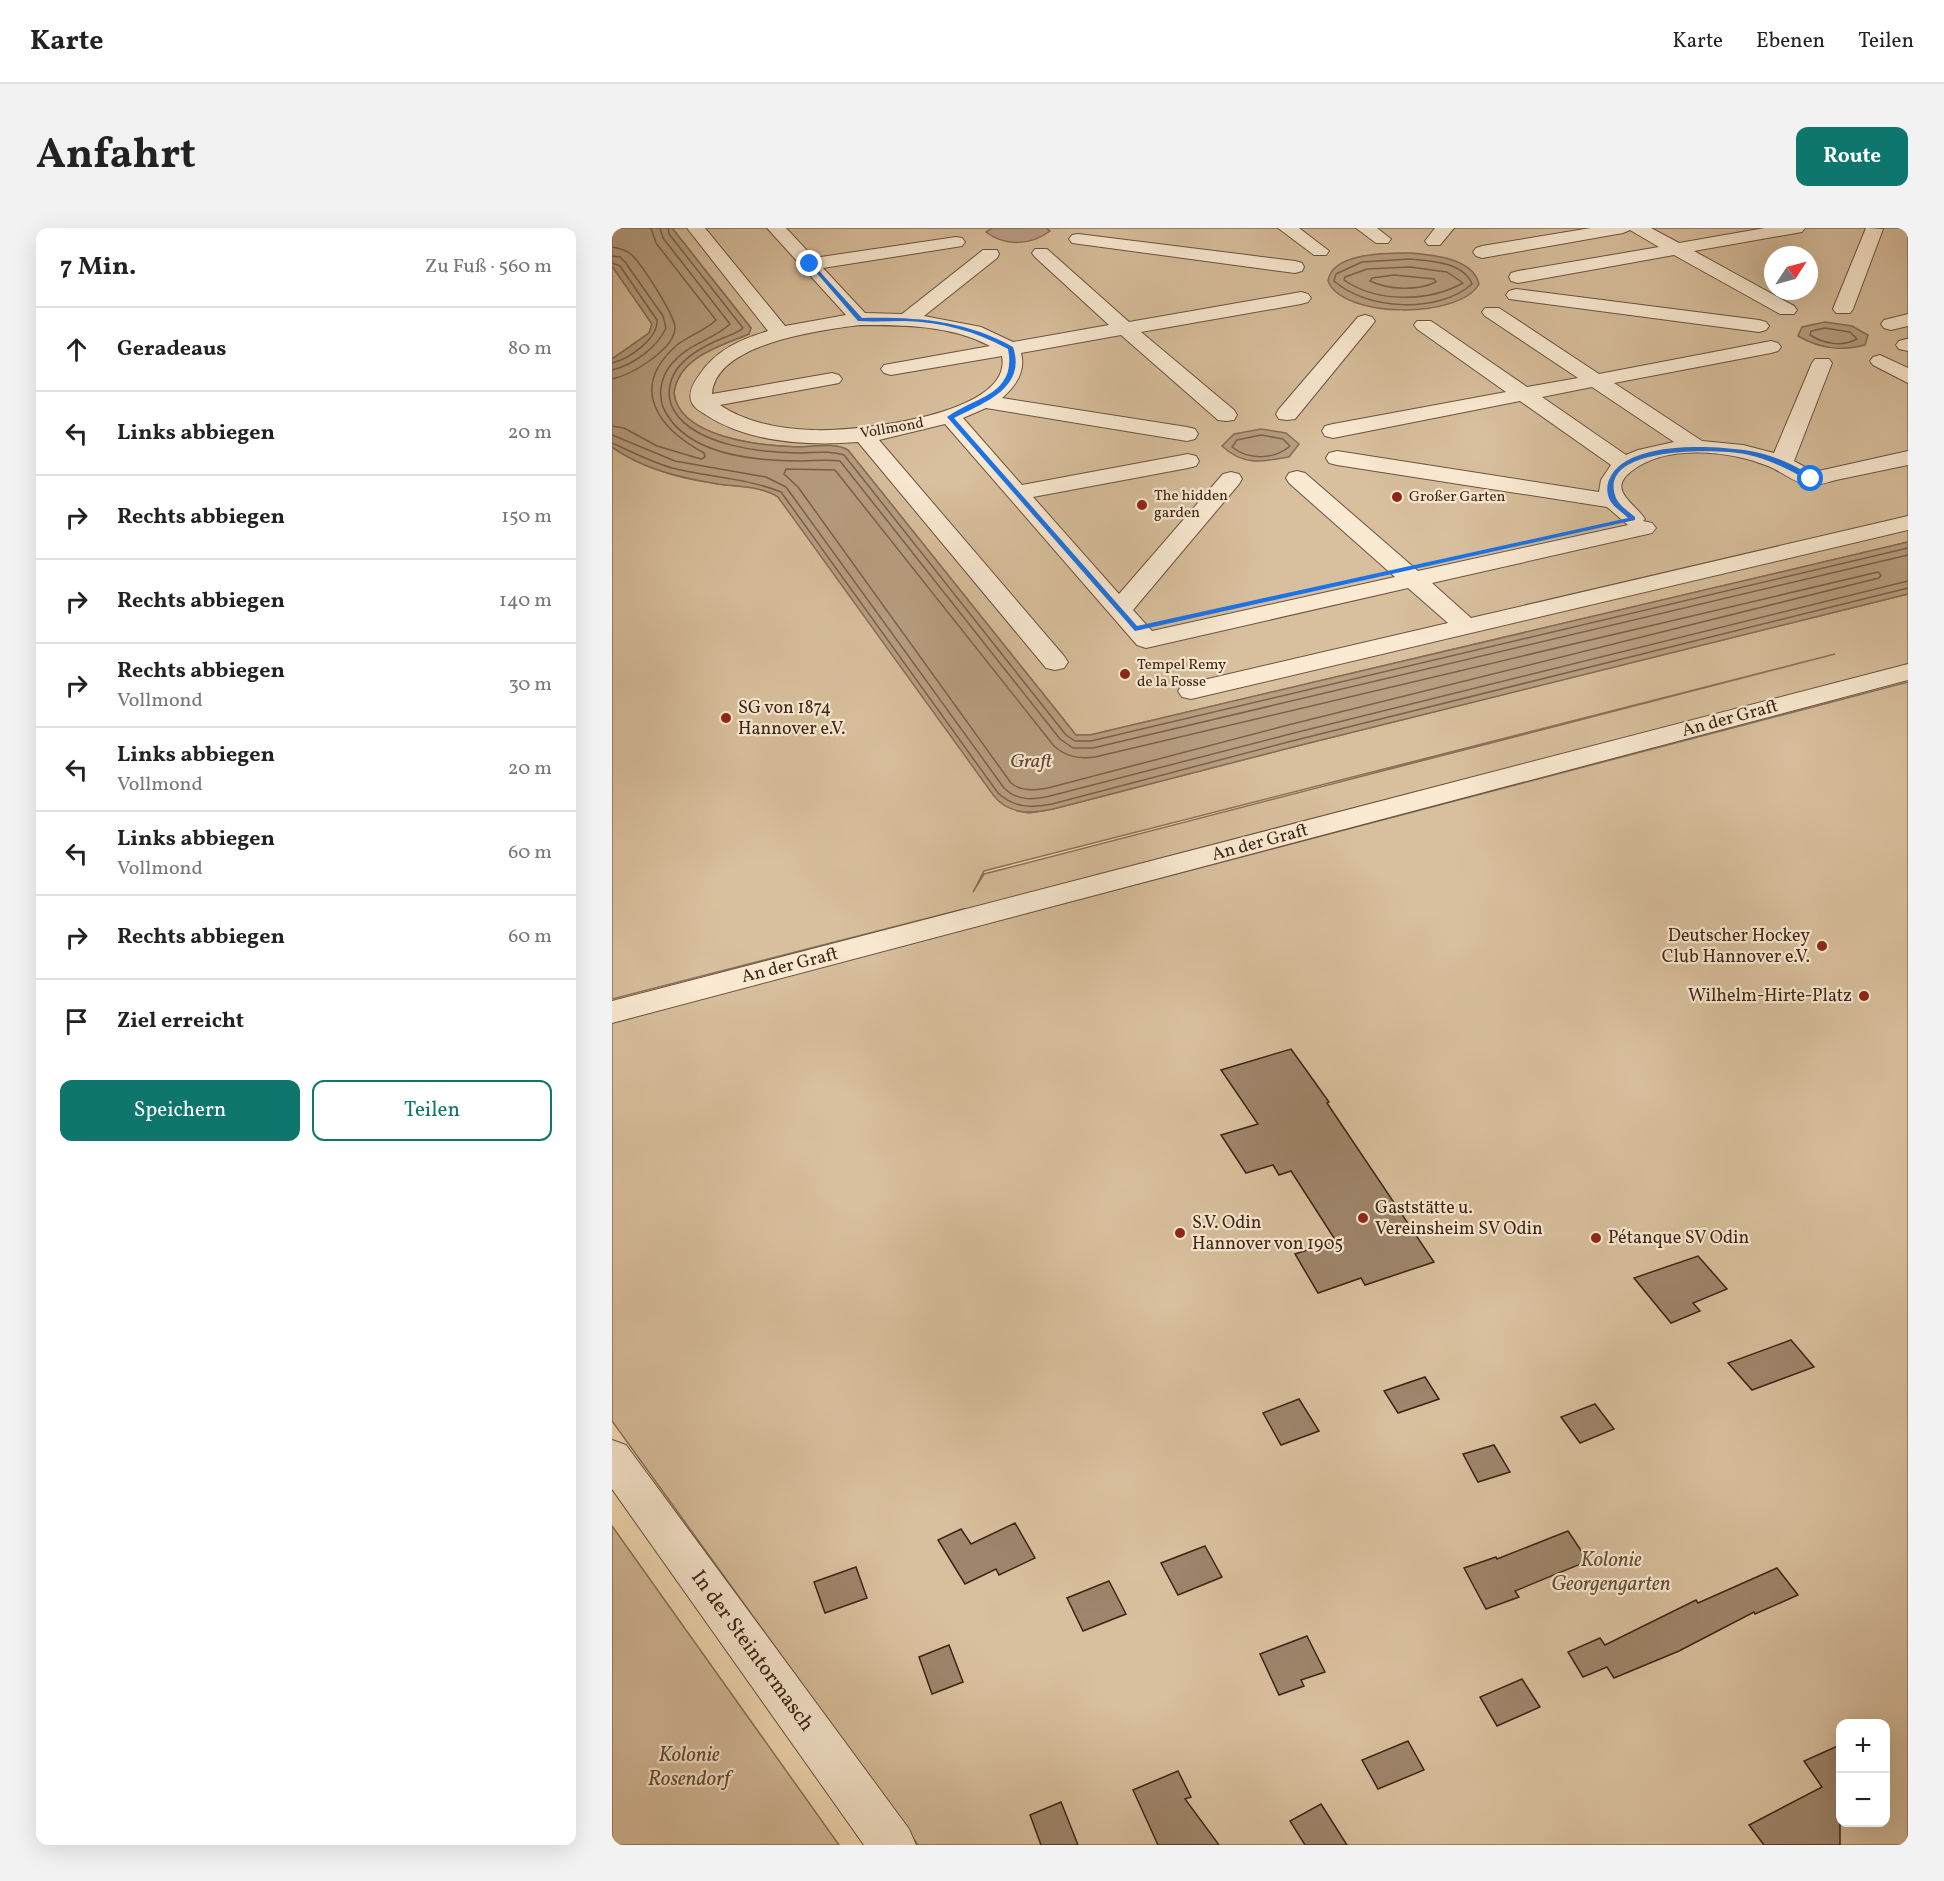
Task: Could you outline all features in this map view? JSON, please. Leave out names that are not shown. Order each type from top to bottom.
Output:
[{"type":"street","points":[[696,228],[780,333]]},
{"type":"street","points":[[776,228],[860,319]]},
{"type":"street","points":[[1287,228],[1320,251]]},
{"type":"street","points":[[1365,228],[1382,239]]},
{"type":"street","points":[[1482,252],[1623,228]]},
{"type":"street","points":[[1638,228],[1787,310]]},
{"type":"street","points":[[1513,278],[1656,237],[1710,228]]},
{"type":"street","points":[[1513,278],[1796,228]]},
{"type":"street","points":[[1843,309],[1874,229]]},
{"type":"street","points":[[1078,239],[1301,290]]},
{"type":"street","points":[[810,264],[956,242]]},
{"type":"street","points":[[1041,253],[1109,315],[1127,328],[1226,415]]},
{"type":"street","points":[[908,319],[990,254]]},
{"type":"street","points":[[1513,278],[1759,326]]},
{"type":"street","points":[[832,379],[702,402],[702,386],[710,372],[723,360],[737,351],[780,333],[820,324],[860,319],[908,319],[952,325],[988,335],[1109,315],[1301,290]]},
{"type":"street","points":[[1012,356],[1301,290]]},
{"type":"street","points":[[891,369],[1143,342],[1301,290]]},
{"type":"street","points":[[1492,312],[1698,448]]},
{"type":"street","points":[[1287,414],[1365,321]]},
{"type":"street","points":[[1424,325],[1625,465]]},
{"type":"street","points":[[988,335],[1012,356]]},
{"type":"street","points":[[1333,431],[1771,347]]},
{"type":"street","name":"Vollmond","points":[[702,402],[716,414],[760,429],[822,436],[863,435],[913,427],[950,417],[984,401],[1009,379],[1012,356]]},
{"type":"street","points":[[1880,361],[1908,376]]},
{"type":"street","points":[[1782,462],[1822,363]]},
{"type":"street","points":[[984,401],[1187,434]]},
{"type":"street","points":[[950,417],[1146,640],[1633,519],[1614,501],[1610,486],[1614,474],[1625,465],[1654,453],[1698,448],[1745,452],[1782,462],[1811,479],[1908,458]]},
{"type":"street","points":[[863,435],[1055,662]]},
{"type":"street","points":[[1337,458],[1614,501]]},
{"type":"street","points":[[1016,493],[1188,460]]},
{"type":"street","points":[[1825,488],[1908,469]]},
{"type":"street","points":[[1297,478],[1467,627]]},
{"type":"street","points":[[1119,610],[1231,479]]},
{"type":"street","points":[[1191,691],[1908,523]]},
{"type":"street","points":[[1408,575],[1644,528]]},
{"type":"street","name":"An der Graft","points":[[612,1012],[1908,672]]},
{"type":"street","name":"In der Steintormasch","points":[[612,1457],[892,1845]]},
{"type":"green space","name":"Großer Garten","points":[[672,228],[1908,228],[1908,542],[1090,735],[1076,735],[848,450],[830,446],[798,447],[744,441],[706,430],[690,420],[679,408],[674,393],[683,370],[702,354],[749,334],[751,328]]},
{"type":"green space","points":[[612,266],[652,324],[649,333],[612,359]]},
{"type":"green space","points":[[612,447],[636,461],[674,475],[700,481],[755,488],[778,497],[1017,811],[1029,813],[1053,809],[1908,594],[1908,668],[960,916],[964,909],[612,999]],"holes":[[[1835,654],[984,874],[973,892],[984,871]]]},
{"type":"green space","name":"Kolonie Georgengarten","points":[[1908,682],[1908,1845],[918,1845],[612,1421],[612,1022]]},
{"type":"green space","name":"Kolonie Rosendorf","points":[[612,1526],[839,1845],[612,1845]]},
{"type":"water","name":"Graft","points":[[612,228],[672,228],[751,328],[749,334],[714,348],[683,370],[674,393],[679,408],[690,420],[706,430],[744,441],[798,447],[830,446],[848,450],[1076,735],[1090,735],[1908,542],[1908,594],[1053,809],[1037,812],[1014,810],[994,796],[778,497],[757,489],[704,482],[649,467],[612,447],[612,359],[649,333],[652,324],[612,266]]},
{"type":"water","points":[[992,228],[1046,228],[1050,231],[1035,239],[1010,242],[993,237],[986,232]]},
{"type":"water","points":[[1410,253],[1440,257],[1461,263],[1475,275],[1479,284],[1468,295],[1450,304],[1402,310],[1377,308],[1355,302],[1338,293],[1328,281],[1332,271],[1339,264],[1350,259],[1375,254]]},
{"type":"water","points":[[1825,322],[1852,326],[1868,335],[1865,345],[1831,348],[1798,336],[1802,327]]},
{"type":"water","points":[[1261,429],[1286,433],[1299,444],[1289,457],[1261,461],[1245,460],[1222,446],[1234,434]]},
{"type":"building","name":"Gaststätte u. Vereinsheim SV Odin","points":[[1291,1049],[1329,1102],[1327,1103],[1434,1262],[1365,1285],[1361,1278],[1318,1293],[1295,1254],[1336,1241],[1291,1171],[1279,1175],[1273,1165],[1246,1173],[1221,1135],[1258,1124],[1221,1070]]},
{"type":"building","points":[[1698,1256],[1727,1289],[1693,1303],[1700,1311],[1671,1323],[1634,1278]]},
{"type":"building","points":[[1791,1340],[1814,1367],[1752,1390],[1728,1363]]},
{"type":"building","points":[[1425,1377],[1439,1399],[1398,1413],[1384,1391]]},
{"type":"building","points":[[1299,1399],[1319,1431],[1281,1445],[1263,1413]]},
{"type":"building","points":[[1595,1404],[1614,1429],[1580,1443],[1561,1417]]},
{"type":"building","points":[[1494,1445],[1510,1472],[1478,1482],[1463,1454]]},
{"type":"building","points":[[1015,1523],[1035,1558],[999,1575],[996,1569],[965,1584],[938,1540],[961,1529],[971,1544]]},
{"type":"building","points":[[1568,1531],[1588,1561],[1515,1591],[1519,1597],[1486,1609],[1464,1568],[1496,1557],[1497,1559]]},
{"type":"building","points":[[1205,1546],[1222,1577],[1178,1595],[1161,1563]]},
{"type":"building","points":[[856,1567],[867,1598],[825,1613],[814,1582]]},
{"type":"building","points":[[1777,1568],[1798,1595],[1755,1614],[1754,1612],[1679,1651],[1614,1678],[1607,1667],[1583,1677],[1568,1652],[1600,1638],[1605,1645],[1696,1600],[1698,1603]]},
{"type":"building","points":[[1109,1581],[1126,1614],[1083,1631],[1067,1598]]},
{"type":"building","points":[[1307,1636],[1325,1672],[1301,1680],[1304,1686],[1279,1695],[1260,1654]]},
{"type":"building","points":[[949,1645],[963,1682],[932,1694],[919,1657]]},
{"type":"building","points":[[1522,1679],[1540,1707],[1497,1726],[1480,1697]]},
{"type":"building","points":[[1408,1741],[1424,1770],[1378,1789],[1362,1760]]},
{"type":"building","points":[[1836,1747],[1836,1827],[1840,1827],[1840,1845],[1764,1845],[1749,1825],[1822,1787],[1804,1761]]},
{"type":"building","points":[[1178,1771],[1191,1797],[1185,1799],[1219,1845],[1158,1845],[1133,1790]]},
{"type":"building","points":[[1061,1802],[1078,1845],[1041,1845],[1030,1815]]},
{"type":"building","points":[[1321,1804],[1347,1845],[1305,1845],[1290,1821]]},
{"type":"place","name":"Großer Garten","points":[[1397,497]]},
{"type":"place","name":"The hidden garden","points":[[1142,505]]},
{"type":"place","name":"Tempel Remy de la Fosse","points":[[1125,674]]},
{"type":"place","name":"SG von 1874 Hannover e.V.","points":[[726,718]]},
{"type":"place","name":"Deutscher Hockey Club Hannover e.V.","points":[[1822,946]]},
{"type":"place","name":"Wilhelm-Hirte-Platz","points":[[1864,996]]},
{"type":"place","name":"Gaststätte u. Vereinsheim SV Odin","points":[[1363,1218]]},
{"type":"place","name":"S.V. Odin Hannover von 1905","points":[[1180,1233]]},
{"type":"place","name":"Pétanque SV Odin","points":[[1596,1238]]},
{"type":"route","points":[[810,264],[860,319],[908,319],[952,325],[988,335],[1010,348],[1014,364],[1009,379],[984,401],[950,417],[1135,628],[1633,519],[1614,501],[1610,486],[1614,474],[1625,465],[1636,458],[1654,453],[1679,448],[1718,448],[1745,452],[1782,462],[1811,479]]}]
